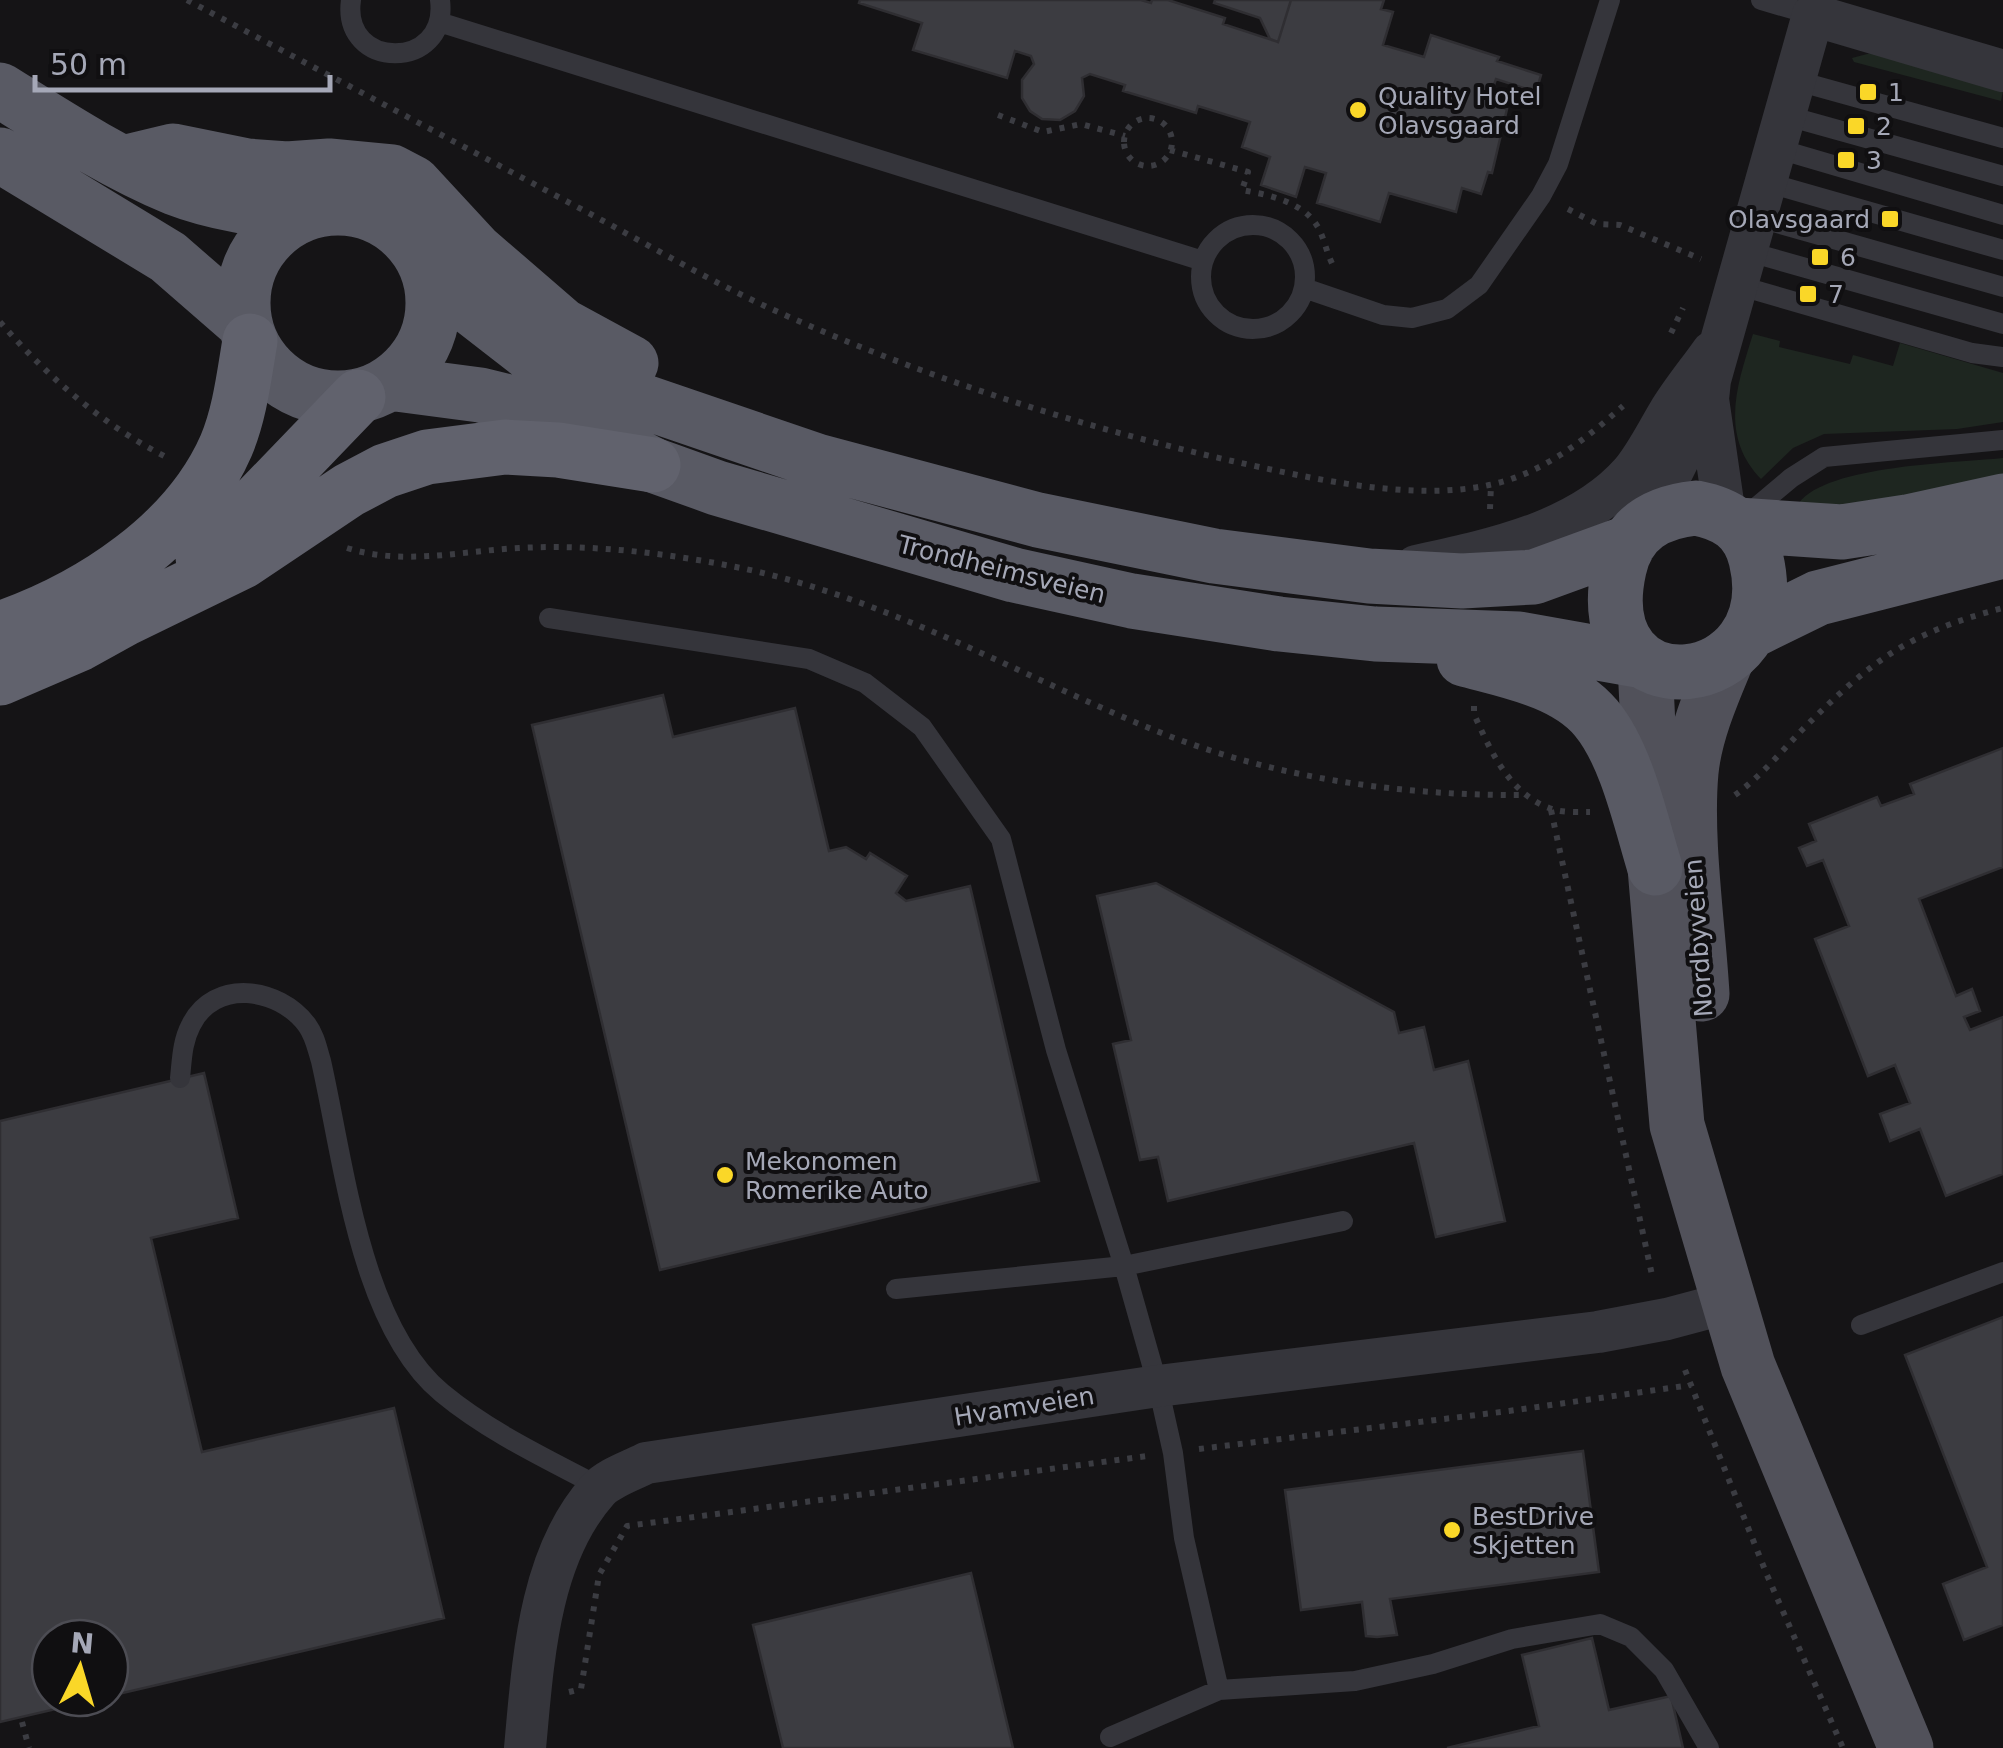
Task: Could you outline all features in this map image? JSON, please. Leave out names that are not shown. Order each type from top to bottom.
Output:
[{"type":"highway","points":[[0,90],[123,163],[176,188],[215,200],[303,214]]},
{"type":"highway","points":[[123,163],[173,150],[247,166],[346,166],[392,172],[413,183],[476,250],[564,326],[608,353],[677,382],[732,433]]},
{"type":"highway","points":[[0,155],[168,257],[248,333]]},
{"type":"highway","points":[[126,618],[221,542],[374,390],[408,368],[427,336],[434,300],[430,275],[410,241],[380,217],[342,208],[322,208],[303,214],[283,225],[253,259],[242,302],[248,333],[261,360],[294,388],[337,399],[374,390]]},
{"type":"highway","points":[[430,275],[528,352],[624,395],[732,433],[916,488],[1094,532],[1214,556],[1369,576],[1462,580],[1534,577],[1696,508],[1732,520],[1842,532],[2003,501]]},
{"type":"highway","points":[[0,629],[90,588],[166,531],[194,499],[214,471],[227,442],[242,392],[248,333]]},
{"type":"highway","name":"Trondheimsveien","points":[[374,390],[480,395],[517,404],[570,422],[654,466],[798,513],[1014,575],[1206,614],[1374,634],[1519,639],[1641,662]]},
{"type":"highway","points":[[0,678],[54,657],[244,561],[349,490],[386,471],[427,457],[505,447],[558,450],[654,466]]},
{"type":"highway","points":[[1732,520],[1753,548],[1758,567],[1759,602],[1740,643]]},
{"type":"highway","points":[[1640,531],[1620,565],[1616,605],[1626,643],[1641,662],[1658,670],[1678,672],[1697,670],[1818,598],[2003,551]]},
{"type":"highway","points":[[1374,634],[1525,676],[1578,702],[1596,718],[1613,746],[1655,868]]},
{"type":"main road","name":"Nordbyveien","points":[[1707,1227],[1707,1122],[1690,796],[1696,744],[1740,643]]},
{"type":"main road","name":"Nordbyveien","points":[[1641,662],[1678,1125],[1727,1303],[1760,1396],[1906,1748]]},
{"type":"street","points":[[1640,531],[1708,399],[1718,344],[1813,15],[2003,71]]},
{"type":"street","points":[[1369,576],[1492,548],[1544,530],[1595,504],[1632,471],[1718,344]]},
{"type":"street","points":[[1708,399],[1732,520]]},
{"type":"street","name":"Hvamveien","points":[[525,1748],[543,1608],[566,1537],[600,1487],[646,1463],[1158,1386],[1581,1334],[1668,1319],[1727,1303]]},
{"type":"lane","points":[[351,0],[354,28],[372,48],[387,54],[414,50],[433,34],[440,11],[1203,261]]},
{"type":"lane","points":[[1304,288],[1382,315],[1412,318],[1447,309],[1479,285],[1541,196],[1558,164],[1610,0]]},
{"type":"lane","points":[[1761,0],[1813,15]]},
{"type":"lane","points":[[1765,183],[2003,138]]},
{"type":"lane","points":[[1765,183],[2003,176]]},
{"type":"lane","points":[[1765,183],[2003,214]]},
{"type":"lane","points":[[1765,183],[2003,250]]},
{"type":"lane","points":[[1765,183],[2003,287]]},
{"type":"lane","points":[[1765,183],[2003,324]]},
{"type":"lane","points":[[1765,183],[1972,353],[2003,357]]},
{"type":"lane","points":[[1245,225],[1272,228],[1296,247],[1305,270],[1304,288],[1289,315],[1267,327],[1239,327],[1226,322],[1207,302],[1201,285],[1203,261],[1217,238],[1228,231],[1245,225]]},
{"type":"lane","points":[[1732,520],[1824,457],[2003,440]]},
{"type":"lane","points":[[549,618],[809,658],[866,683],[922,727],[1002,839],[1056,1050],[1158,1386],[1173,1453],[1184,1538],[1219,1690]]},
{"type":"lane","points":[[180,1078],[190,1026],[198,1014],[225,996],[272,996],[299,1015],[314,1037],[379,1304],[396,1337],[442,1393],[533,1452],[600,1487]]},
{"type":"lane","points":[[896,1289],[1124,1266],[1344,1220]]},
{"type":"lane","points":[[1862,1325],[2003,1272]]},
{"type":"lane","points":[[1110,1737],[1219,1690],[1355,1680],[1433,1664],[1512,1639],[1600,1624],[1631,1637],[1664,1670],[1710,1748]]},
{"type":"path","points":[[187,0],[776,311],[936,376],[1146,440],[1330,480],[1392,488],[1462,489],[1492,485],[1544,463],[1600,427],[1634,392]]},
{"type":"path","points":[[998,115],[1043,132],[1081,124],[1125,136]]},
{"type":"path","points":[[1152,118],[1170,132],[1170,150],[1157,164],[1142,164],[1129,155],[1125,136],[1137,120],[1152,118]]},
{"type":"path","points":[[1170,150],[1248,172],[1242,190],[1285,201],[1306,213],[1320,230],[1329,258],[1341,277]]},
{"type":"path","points":[[1541,196],[1597,224],[1620,225],[1701,259]]},
{"type":"path","points":[[1666,342],[1683,308]]},
{"type":"path","points":[[0,322],[33,360],[95,415],[172,460]]},
{"type":"path","points":[[334,543],[393,558],[520,548],[583,548],[686,558],[740,568],[846,596],[904,618],[1113,712],[1234,758],[1325,778],[1418,792],[1527,796]]},
{"type":"path","points":[[1720,801],[1738,794],[1832,700],[1879,660],[1931,630],[2003,608]]},
{"type":"path","points":[[1474,700],[1474,714],[1487,744],[1500,767],[1527,796],[1551,810],[1594,813]]},
{"type":"path","points":[[1551,810],[1652,1275]]},
{"type":"path","points":[[1685,1370],[1767,1576],[1843,1748]]},
{"type":"path","points":[[529,1702],[580,1689],[599,1574],[627,1526],[1691,1385]]},
{"type":"path","points":[[22,1722],[29,1748]]},
{"type":"shaded area","points":[[1871,53],[2003,91],[2001,101],[1854,62],[1852,58]]},
{"type":"shaded area","points":[[1753,334],[1780,341],[1779,347],[1850,364],[1853,355],[1893,366],[1900,343],[2003,373],[2003,422],[1957,429],[1824,434],[1793,448],[1761,479],[1740,445],[1735,409]]},
{"type":"shaded area","points":[[2003,458],[2003,479],[1882,506],[1799,503],[1814,490],[1863,473]]},
{"type":"building","name":"Quality Hotel Olavsgaard","points":[[1168,0],[1225,18],[1223,24],[1278,42],[1291,0],[1384,0],[1381,9],[1393,12],[1383,45],[1424,57],[1431,35],[1541,75],[1536,92],[1496,79],[1488,103],[1507,109],[1492,173],[1488,172],[1481,194],[1462,188],[1456,212],[1389,193],[1380,222],[1317,203],[1326,173],[1305,167],[1296,197],[1261,185],[1270,157],[1242,147],[1250,122],[1198,106],[1196,113],[1123,91],[1125,85],[1090,74],[1082,78],[1084,96],[1075,111],[1060,120],[1042,119],[1030,111],[1022,98],[1022,80],[1034,64],[1031,56],[1015,51],[1007,78],[913,50],[922,23],[859,3]]},
{"type":"building","points":[[1291,0],[1278,42],[1270,39],[1260,18],[1214,3]]},
{"type":"building","points":[[663,695],[673,737],[795,708],[829,851],[846,847],[866,859],[870,853],[907,876],[896,893],[906,901],[970,886],[1039,1181],[660,1270],[532,725]]},
{"type":"building","points":[[2003,748],[2003,867],[1919,899],[1956,996],[1972,989],[1980,1011],[1964,1017],[1970,1030],[2003,1017],[2003,1174],[1946,1196],[1920,1129],[1890,1141],[1880,1114],[1910,1103],[1895,1065],[1868,1076],[1815,939],[1849,926],[1823,860],[1807,866],[1799,848],[1816,841],[1809,824],[1877,797],[1881,806],[1914,794],[1910,784]]},
{"type":"building","points":[[1156,883],[1394,1012],[1399,1033],[1424,1027],[1434,1070],[1468,1061],[1505,1221],[1436,1237],[1414,1143],[1168,1201],[1158,1157],[1140,1160],[1113,1044],[1131,1040],[1097,896]]},
{"type":"building","points":[[204,1073],[238,1218],[151,1238],[202,1452],[394,1408],[444,1618],[130,1691],[130,1618],[30,1618],[30,1715],[0,1722],[0,1121]]},
{"type":"building","points":[[2003,1317],[2003,1625],[1964,1640],[1943,1584],[1987,1567],[1905,1355]]},
{"type":"building","points":[[1583,1451],[1599,1572],[1390,1599],[1397,1635],[1366,1636],[1362,1602],[1301,1610],[1285,1490]]},
{"type":"building","points":[[971,1573],[1013,1748],[783,1748],[753,1625]]},
{"type":"building","points":[[1592,1638],[1609,1710],[1671,1696],[1683,1748],[1447,1748],[1539,1726],[1522,1655]]},
{"type":"place","name":"1","points":[[1868,92]]},
{"type":"place","name":"Quality Hotel Olavsgaard","points":[[1358,110]]},
{"type":"place","name":"2","points":[[1856,126]]},
{"type":"place","name":"3","points":[[1846,160]]},
{"type":"place","name":"Olavsgaard","points":[[1890,219]]},
{"type":"place","name":"6","points":[[1820,257]]},
{"type":"place","name":"7","points":[[1808,294]]},
{"type":"place","name":"Mekonomen Romerike Auto","points":[[725,1175]]},
{"type":"place","name":"BestDrive Skjetten","points":[[1452,1530]]}]
